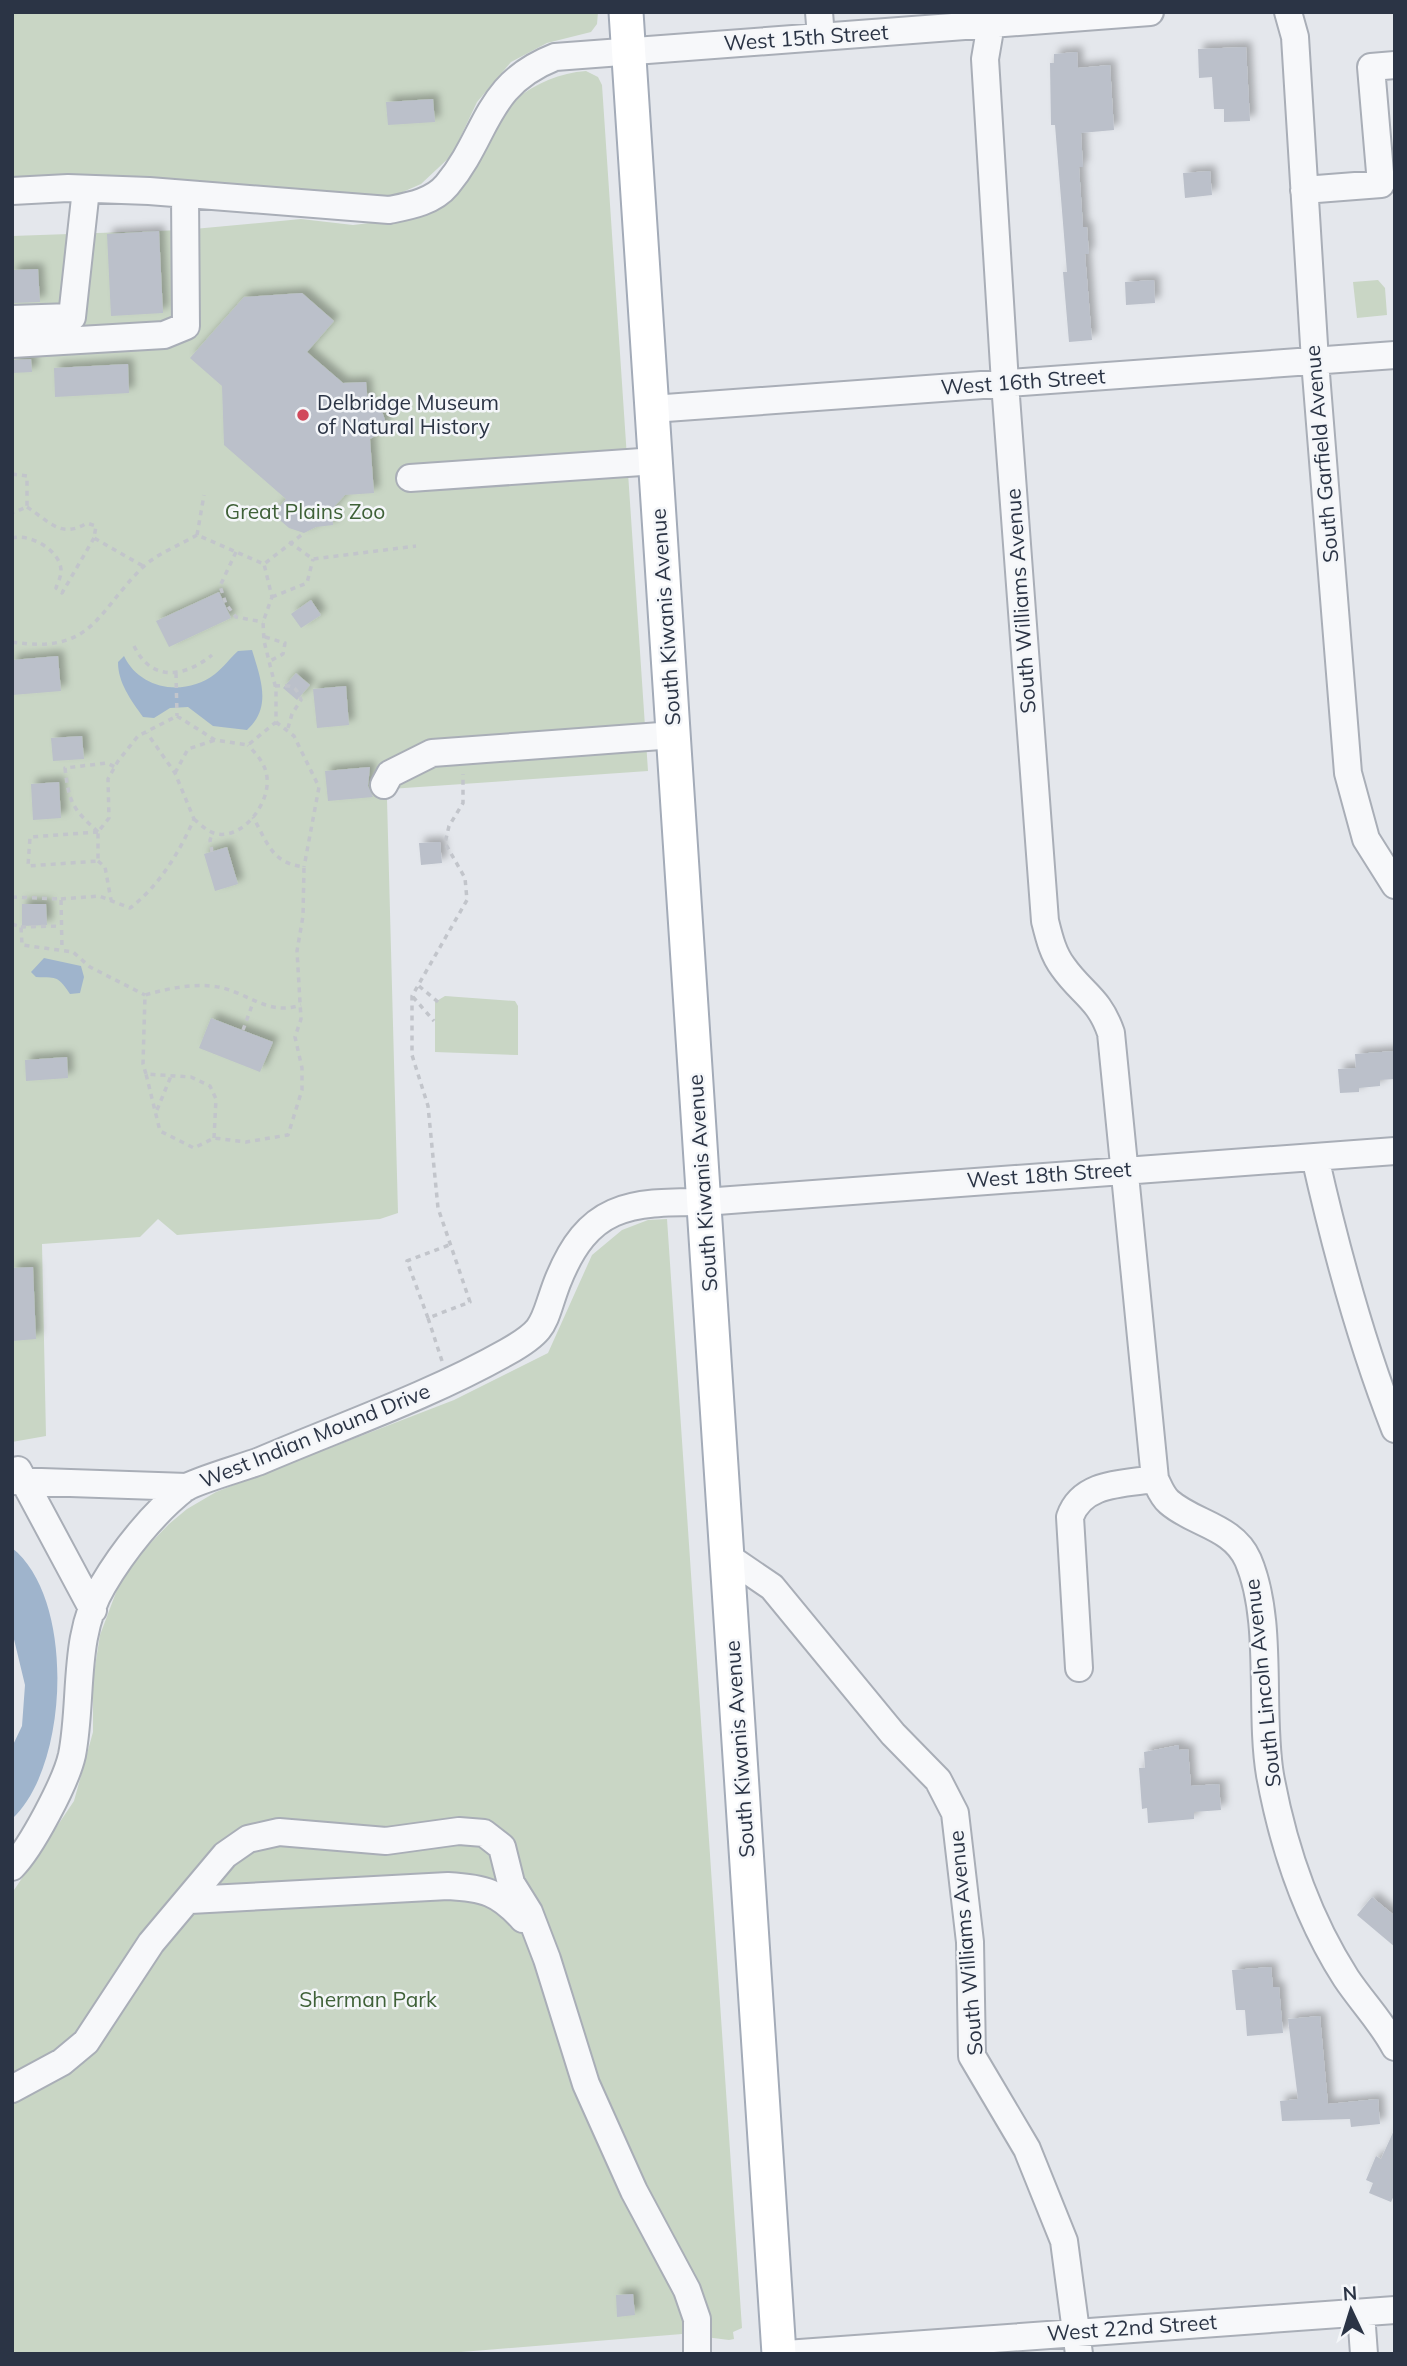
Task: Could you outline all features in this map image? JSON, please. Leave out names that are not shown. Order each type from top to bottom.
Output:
[{"type":"main road","name":"South Kiwanis Avenue","points":[[626,12],[779,2354]]},
{"type":"street","name":"West 15th Street","points":[[12,191],[86,189],[185,194],[379,210],[421,203],[446,187],[494,103],[519,75],[555,57],[629,52],[820,25],[1150,12]]},
{"type":"street","name":"South Garfield Avenue","points":[[1288,12],[1295,37],[1315,361],[1348,774],[1366,839],[1395,885]]},
{"type":"street","name":"South Williams Avenue","points":[[992,18],[985,59],[1004,383],[1045,921],[1051,944],[1061,965],[1095,999],[1111,1033],[1127,1169]]},
{"type":"street","points":[[1304,190],[1381,184],[1371,67],[1395,65]]},
{"type":"street","points":[[12,319],[72,317],[86,189]]},
{"type":"street","points":[[12,344],[164,335],[186,326],[185,194]]},
{"type":"street","name":"West 16th Street","points":[[652,409],[1395,355]]},
{"type":"street","points":[[410,478],[656,461]]},
{"type":"street","points":[[384,785],[390,774],[432,753],[674,735]]},
{"type":"street","name":"West 18th Street","points":[[704,1202],[1395,1151]]},
{"type":"street","points":[[1315,1157],[1337,1258],[1366,1356],[1395,1429]]},
{"type":"street","points":[[1079,1668],[1070,1517],[1075,1503],[1086,1493],[1103,1487],[1155,1479],[1127,1169]]},
{"type":"street","name":"West Indian Mound Drive","points":[[12,1867],[44,1818],[71,1757],[83,1638],[102,1586],[146,1527],[187,1487],[226,1475],[490,1362],[539,1331],[548,1315],[557,1283],[585,1231],[608,1215],[632,1206],[652,1202],[704,1202]]},
{"type":"street","points":[[17,1475],[187,1487]]},
{"type":"street","points":[[17,1475],[93,1610]]},
{"type":"street","name":"South Lincoln Avenue","points":[[1155,1479],[1169,1502],[1236,1542],[1249,1564],[1261,1633],[1270,1773],[1283,1837],[1322,1935],[1346,1979],[1381,2021],[1395,2046]]},
{"type":"street","name":"South Williams Avenue","points":[[728,1557],[772,1587],[894,1734],[938,1780],[954,1813],[970,1942],[972,2056],[1027,2149],[1064,2241],[1078,2343]]},
{"type":"street","points":[[12,2089],[62,2062],[86,2042],[151,1943],[190,1900],[225,1854],[248,1839],[262,1833],[386,1841],[472,1830],[485,1833],[502,1847],[511,1883],[529,1912],[531,1924],[547,1959],[590,2095],[634,2191],[691,2299],[696,2319],[697,2354]]},
{"type":"street","points":[[190,1900],[418,1887],[470,1888],[501,1897],[531,1924]]},
{"type":"street","name":"West 22nd Street","points":[[786,2354],[1078,2343],[1395,2310]]},
{"type":"street","points":[[1361,2313],[1364,2354]]},
{"type":"path","points":[[12,474],[27,476],[27,507]]},
{"type":"path","points":[[197,535],[204,495]]},
{"type":"path","points":[[12,513],[27,507]]},
{"type":"path","points":[[12,538],[33,540],[57,558],[61,572],[56,588],[62,593],[94,538],[96,526],[87,523],[73,531],[64,531],[27,507]]},
{"type":"path","points":[[264,564],[304,533]]},
{"type":"path","points":[[197,535],[264,564]]},
{"type":"path","points":[[12,642],[65,643],[96,623],[143,566],[197,535]]},
{"type":"path","points":[[94,538],[143,566]]},
{"type":"path","points":[[289,542],[313,559],[416,546]]},
{"type":"path","points":[[236,552],[220,586],[226,604],[236,617],[263,622]]},
{"type":"path","points":[[272,597],[306,583],[313,559]]},
{"type":"path","points":[[264,564],[272,597],[263,622],[264,637],[275,686],[276,722]]},
{"type":"path","points":[[264,637],[285,643],[283,654],[268,662]]},
{"type":"path","points":[[134,646],[140,658],[156,670],[176,673],[194,670],[212,655]]},
{"type":"path","points":[[176,673],[177,716]]},
{"type":"path","points":[[275,686],[290,685],[298,689],[301,700],[288,729]]},
{"type":"path","points":[[98,861],[98,832],[109,818],[108,779],[138,736],[177,716]]},
{"type":"path","points":[[147,733],[175,773],[194,819],[213,832],[236,831],[253,817],[267,791],[265,768],[248,745],[215,740],[177,716]]},
{"type":"path","points":[[145,995],[143,1064],[157,1110],[160,1131],[194,1148],[214,1138],[246,1142],[288,1135],[302,1090],[302,1068],[295,1037],[301,1005],[297,951],[303,916],[304,867],[319,787],[288,729],[276,722]]},
{"type":"path","points":[[248,745],[276,722]]},
{"type":"path","points":[[175,773],[188,749],[215,740]]},
{"type":"path","points":[[428,1318],[470,1302],[449,1245],[434,1186],[428,1106],[413,1065],[412,996],[467,901],[465,878],[445,843],[449,826],[461,809],[465,796],[462,750]]},
{"type":"path","points":[[98,832],[75,811],[68,798],[65,768],[107,762],[115,767]]},
{"type":"path","points":[[253,817],[277,858],[286,865],[304,867]]},
{"type":"path","points":[[12,897],[61,899],[99,896],[130,908],[155,887],[194,819]]},
{"type":"path","points":[[98,832],[30,838],[28,866],[98,861],[105,867],[112,901]]},
{"type":"path","points":[[212,852],[210,840],[213,832]]},
{"type":"path","points":[[61,899],[62,950]]},
{"type":"path","points":[[12,924],[21,927],[61,926]]},
{"type":"path","points":[[21,927],[22,945],[73,952],[90,967],[145,995],[167,989],[213,986],[282,1011],[301,1005]]},
{"type":"path","points":[[419,985],[439,1002]]},
{"type":"path","points":[[412,996],[434,1021]]},
{"type":"path","points":[[243,1030],[254,1000]]},
{"type":"path","points":[[146,1074],[191,1077],[210,1086],[216,1099],[214,1138]]},
{"type":"path","points":[[157,1110],[171,1076]]},
{"type":"path","points":[[441,1357],[407,1261],[449,1245]]},
{"type":"green space","points":[[12,12],[598,12],[597,24],[591,32],[547,43],[511,62],[477,102],[452,155],[421,184],[396,195],[360,200],[165,179],[14,178],[12,183]]},
{"type":"green space","name":"Great Plains Zoo","points":[[586,71],[598,77],[602,85],[648,771],[390,789],[387,799],[398,1213],[380,1219],[177,1235],[158,1219],[140,1237],[42,1244],[46,1436],[12,1442],[12,236],[183,230],[301,219],[353,225],[403,219],[516,99],[549,80]]},
{"type":"green space","points":[[1378,280],[1385,288],[1387,315],[1357,318],[1353,282]]},
{"type":"green space","points":[[445,996],[515,1001],[518,1006],[518,1055],[435,1052],[435,1002]]},
{"type":"green space","name":"Sherman Park","points":[[667,1219],[742,2328],[733,2332],[734,2339],[729,2340],[682,2334],[437,2354],[12,2354],[12,1893],[74,1801],[93,1732],[93,1679],[100,1635],[121,1579],[136,1558],[169,1524],[187,1509],[216,1492],[454,1400],[548,1353],[592,1255],[622,1230],[648,1220]]},
{"type":"water","points":[[252,650],[261,682],[262,702],[260,712],[247,730],[213,726],[188,707],[170,708],[154,718],[143,717],[120,677],[118,662],[124,656],[131,667],[152,683],[190,686],[215,674],[238,651]]},
{"type":"water","points":[[44,958],[81,966],[84,977],[80,993],[70,994],[55,978],[36,977],[31,972]]},
{"type":"water","points":[[12,1548],[33,1572],[47,1604],[55,1642],[57,1683],[54,1724],[45,1762],[31,1794],[12,1819],[12,1747],[22,1726],[25,1685],[12,1631]]},
{"type":"building","points":[[1246,47],[1250,121],[1224,122],[1224,109],[1214,109],[1212,77],[1199,78],[1198,49]]},
{"type":"building","points":[[1077,52],[1078,68],[1110,65],[1114,130],[1081,133],[1083,167],[1079,167],[1083,227],[1087,227],[1089,254],[1085,254],[1092,340],[1069,342],[1063,272],[1067,272],[1055,125],[1051,125],[1050,63],[1054,63],[1054,54]]},
{"type":"building","points":[[433,99],[435,122],[388,125],[386,102]]},
{"type":"building","points":[[1210,171],[1212,195],[1185,198],[1183,173]]},
{"type":"building","points":[[159,231],[163,313],[111,316],[107,234]]},
{"type":"building","points":[[38,269],[40,302],[13,303],[12,270]]},
{"type":"building","points":[[1154,280],[1155,303],[1126,305],[1125,282]]},
{"type":"building","name":"Delbridge Museum of Natural History","points":[[302,293],[334,321],[307,352],[343,383],[366,382],[368,403],[382,411],[385,420],[383,431],[370,439],[374,493],[345,495],[332,509],[333,525],[316,527],[304,533],[289,528],[273,514],[286,499],[224,445],[222,386],[190,358],[244,297]]},
{"type":"building","points":[[31,359],[32,372],[12,373],[12,360]]},
{"type":"building","points":[[128,364],[129,393],[55,397],[54,368]]},
{"type":"building","points":[[219,592],[231,618],[169,647],[156,621]]},
{"type":"building","points":[[311,600],[321,615],[301,628],[291,614]]},
{"type":"building","points":[[58,656],[61,691],[12,695],[12,660]]},
{"type":"building","points":[[296,673],[310,685],[297,700],[283,688]]},
{"type":"building","points":[[346,686],[349,725],[317,728],[313,689]]},
{"type":"building","points":[[82,736],[84,759],[53,761],[51,738]]},
{"type":"building","points":[[370,767],[368,786],[373,797],[328,801],[325,771]]},
{"type":"building","points":[[59,782],[61,818],[33,820],[31,784]]},
{"type":"building","points":[[440,842],[442,863],[421,865],[419,843]]},
{"type":"building","points":[[227,847],[238,884],[215,891],[204,854]]},
{"type":"building","points":[[22,904],[46,904],[47,925],[22,926]]},
{"type":"building","points":[[211,1018],[273,1042],[260,1072],[199,1048]]},
{"type":"building","points":[[1395,1051],[1395,1079],[1380,1080],[1380,1086],[1359,1088],[1359,1092],[1340,1093],[1338,1069],[1356,1068],[1355,1054]]},
{"type":"building","points":[[67,1057],[68,1078],[26,1081],[25,1060]]},
{"type":"building","points":[[33,1267],[36,1339],[12,1341],[12,1268]]},
{"type":"building","points":[[1179,1745],[1179,1750],[1188,1749],[1191,1786],[1219,1784],[1221,1810],[1194,1812],[1194,1819],[1148,1823],[1147,1808],[1142,1809],[1139,1768],[1145,1768],[1144,1752]]},
{"type":"building","points":[[1372,1897],[1395,1916],[1395,1947],[1357,1915]]},
{"type":"building","points":[[1271,1967],[1273,1987],[1279,1987],[1283,2033],[1247,2036],[1245,2010],[1236,2010],[1232,1970]]},
{"type":"building","points":[[1320,2016],[1328,2104],[1378,2099],[1380,2124],[1351,2127],[1350,2119],[1282,2121],[1280,2101],[1298,2099],[1288,2019]]},
{"type":"building","points":[[1395,2128],[1395,2193],[1391,2202],[1369,2193],[1373,2183],[1366,2180],[1376,2156],[1381,2159]]},
{"type":"building","points":[[633,2294],[635,2315],[617,2317],[616,2295]]},
{"type":"place","name":"Delbridge Museum of Natural History","points":[[303,415]]}]
